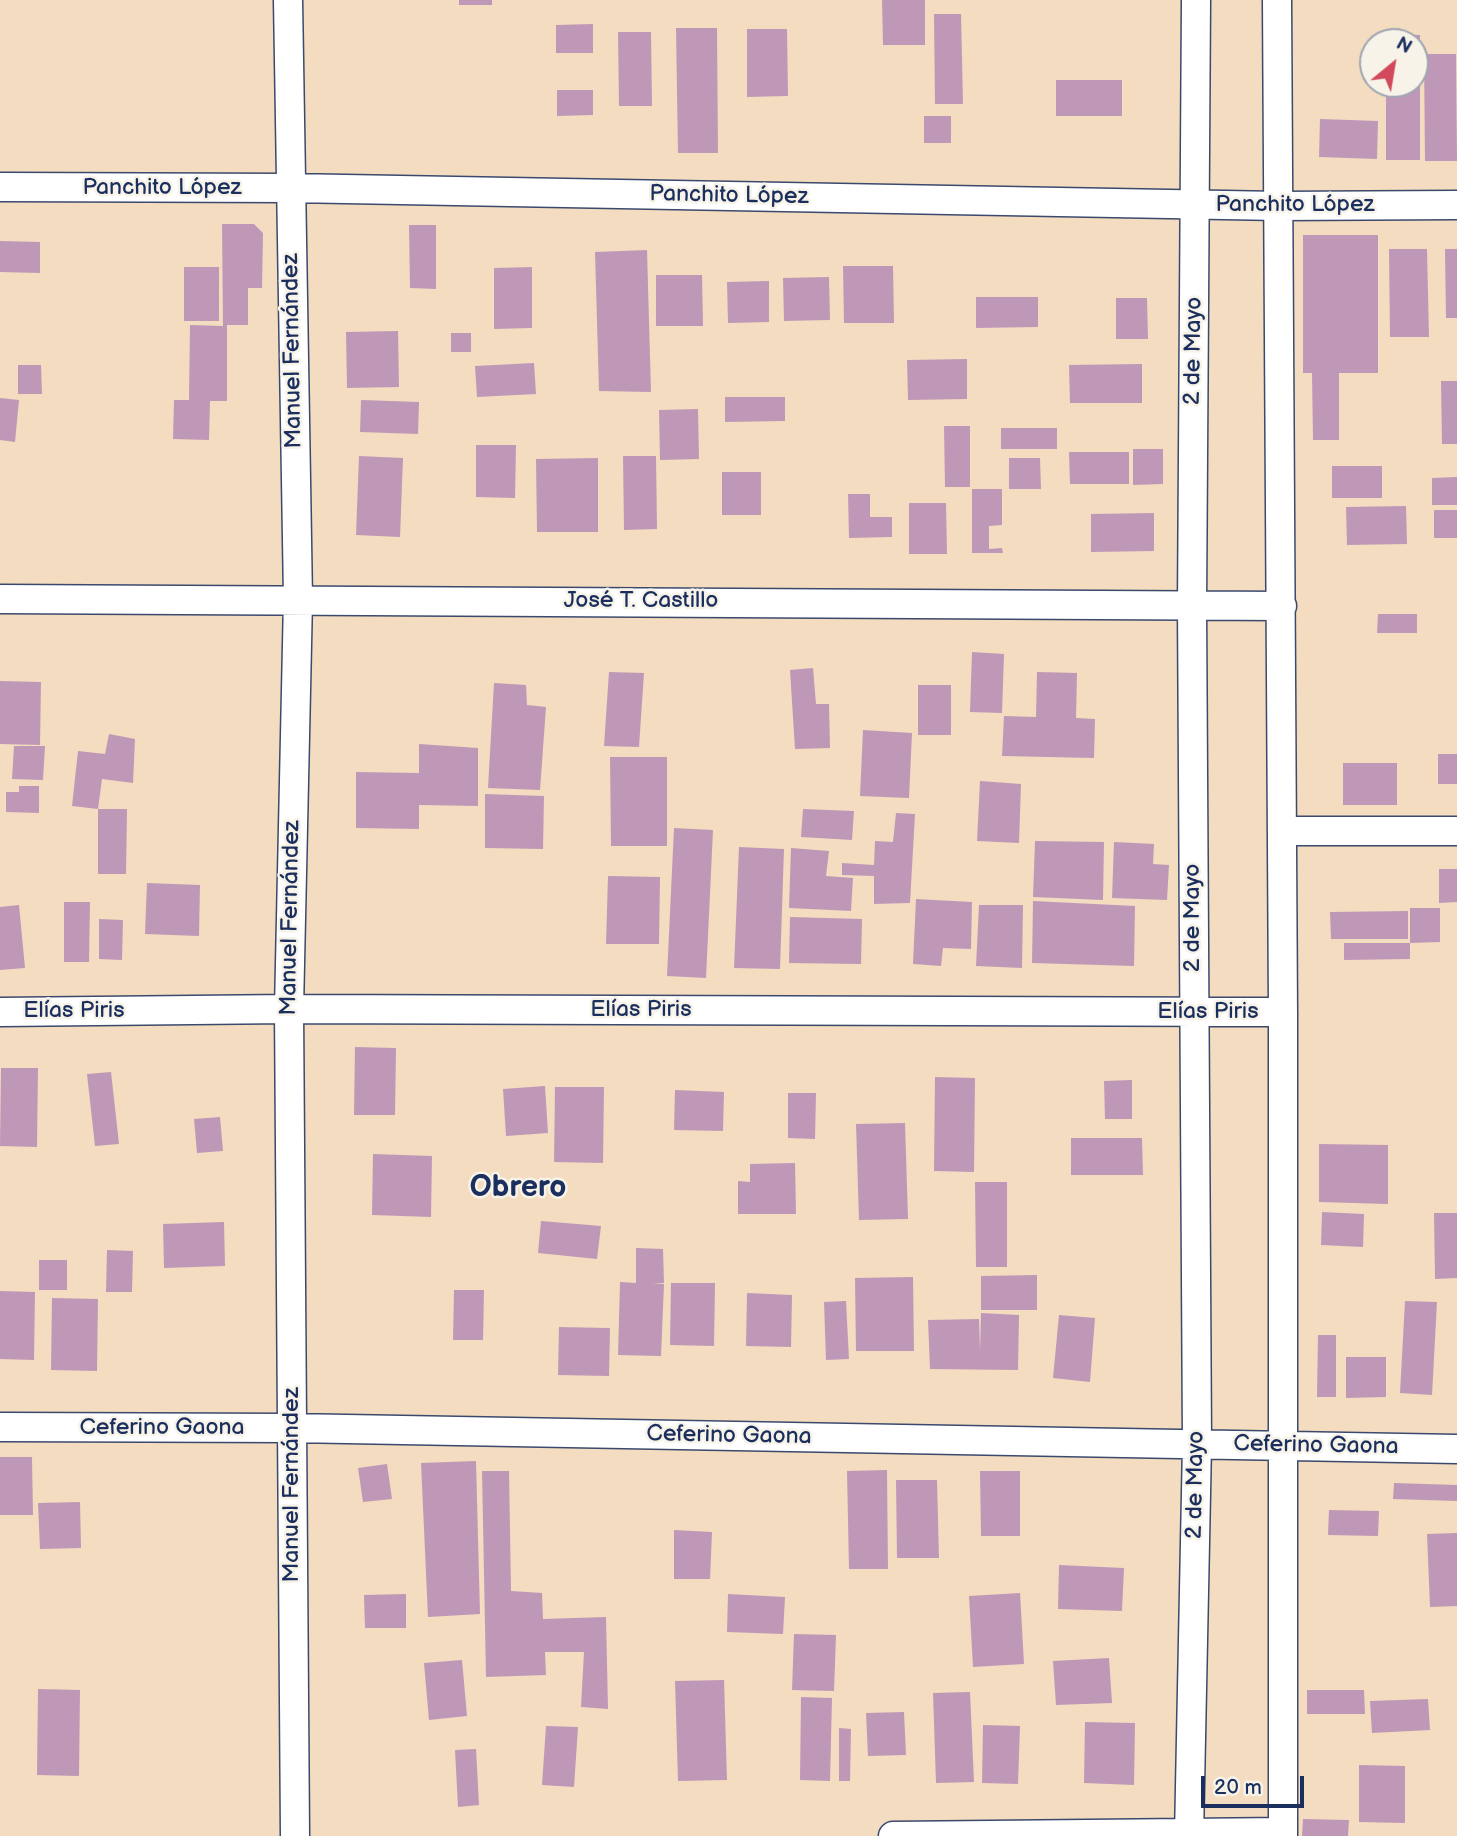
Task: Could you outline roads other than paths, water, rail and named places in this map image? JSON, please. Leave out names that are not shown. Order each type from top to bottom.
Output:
[{"type":"street","name":"Manuel Fernández","points":[[288,0],[298,599],[289,1009],[295,1836]]},
{"type":"street","name":"2 de Mayo","points":[[1189,1835],[1197,1444],[1192,606],[1196,0]]},
{"type":"street","points":[[893,1836],[1283,1834],[1282,606],[1277,0]]},
{"type":"street","name":"Panchito López","points":[[0,187],[290,188],[1279,206],[1457,205]]},
{"type":"street","name":"José T. Castillo","points":[[0,599],[1282,606]]},
{"type":"street","points":[[1282,831],[1457,831]]},
{"type":"street","name":"Elías Piris","points":[[0,1012],[289,1009],[1283,1012]]},
{"type":"street","name":"Ceferino Gaona","points":[[0,1427],[291,1428],[1457,1449]]},
{"type":"district","name":"Obrero","points":[[518,1188]]}]
